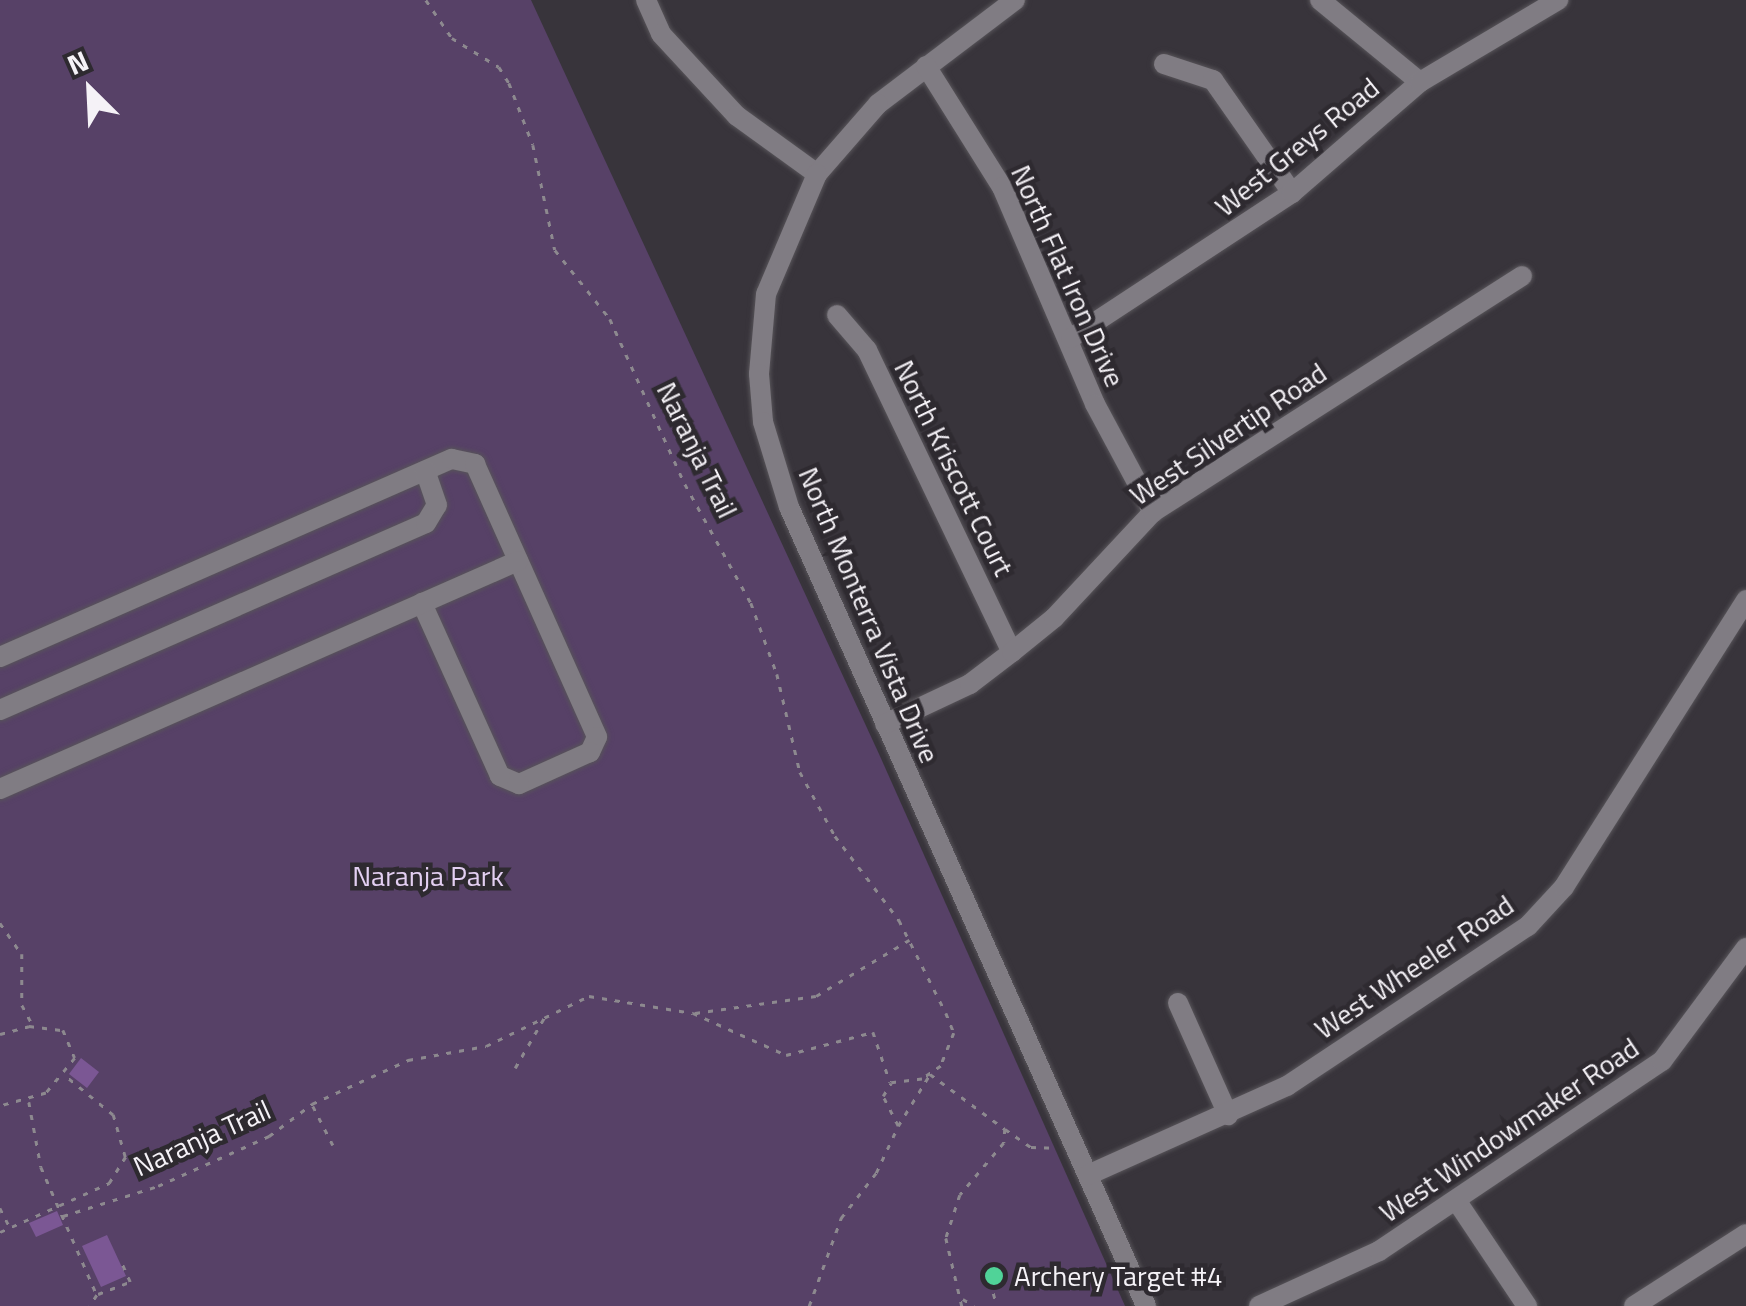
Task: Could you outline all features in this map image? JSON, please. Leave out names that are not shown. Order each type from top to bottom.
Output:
[{"type":"street","points":[[646,0],[660,34],[738,116],[817,174]]},
{"type":"street","name":"North Monterra Vista Drive","points":[[1015,0],[868,114],[817,174],[766,294],[759,374],[764,422],[789,507],[1146,1306]]},
{"type":"street","points":[[1320,0],[1420,82]]},
{"type":"street","name":"West Greys Road","points":[[1071,338],[1292,193],[1420,82],[1558,0]]},
{"type":"street","points":[[1164,64],[1213,80],[1292,193]]},
{"type":"street","name":"North Flat Iron Drive","points":[[926,66],[1002,187],[1071,338],[1095,404],[1153,512]]},
{"type":"street","name":"West Silvertip Road","points":[[884,724],[970,684],[1012,652],[1054,618],[1153,512],[1522,276]]},
{"type":"street","name":"North Kriscott Court","points":[[838,315],[867,350],[1012,652]]},
{"type":"street","points":[[0,657],[452,459],[475,464],[597,737],[590,752],[519,784],[500,776],[422,603]]},
{"type":"street","points":[[0,710],[426,523],[438,505],[425,471]]},
{"type":"street","points":[[0,789],[518,561]]},
{"type":"street","name":"West Wheeler Road","points":[[1088,1175],[1287,1086],[1528,926],[1564,888],[1746,600]]},
{"type":"street","name":"West Windowmaker Road","points":[[1259,1306],[1379,1250],[1662,1061],[1746,948]]},
{"type":"street","points":[[1178,1002],[1228,1115]]},
{"type":"street","points":[[1456,1200],[1527,1306]]},
{"type":"street","points":[[1634,1306],[1746,1234]]},
{"type":"path","name":"Naranja Trail","points":[[426,0],[452,38],[499,67],[509,83],[534,146],[555,250],[610,320],[685,484],[750,603],[778,674],[800,772],[835,836],[909,940],[954,1033],[941,1066],[930,1074],[898,1126],[876,1173],[841,1218],[809,1306]]},
{"type":"path","points":[[0,923],[20,948],[22,1004],[33,1026]]},
{"type":"path","name":"Naranja Trail","points":[[693,1013],[816,996],[909,940]]},
{"type":"path","name":"Naranja Trail","points":[[63,1216],[158,1186],[269,1136],[312,1104],[408,1060],[486,1046],[589,996],[693,1013],[786,1056],[873,1032],[891,1083],[883,1096],[898,1126]]},
{"type":"path","points":[[515,1068],[544,1018]]},
{"type":"path","points":[[0,1106],[29,1102],[64,1076],[76,1058],[73,1042],[62,1030],[33,1026],[1,1032]]},
{"type":"path","points":[[891,1083],[930,1074],[1031,1147],[1056,1147]]},
{"type":"path","points":[[0,1232],[109,1183],[125,1157],[112,1115],[64,1076]]},
{"type":"path","points":[[29,1102],[38,1156],[96,1295]]},
{"type":"path","points":[[312,1104],[333,1145]]},
{"type":"path","points":[[962,1306],[946,1238],[960,1196],[1004,1144],[1005,1129]]},
{"type":"path","points":[[0,1208],[10,1228]]},
{"type":"path","points":[[90,1306],[96,1295],[130,1282],[122,1264]]},
{"type":"path","points":[[990,1282],[997,1306]]},
{"type":"path","points":[[960,1298],[974,1306]]},
{"type":"green space","name":"Naranja Park","points":[[0,0],[531,0],[879,754],[1125,1306],[0,1306]]},
{"type":"building","points":[[81,1058],[99,1072],[87,1088],[69,1074]]},
{"type":"building","points":[[57,1211],[63,1225],[36,1237],[29,1223]]},
{"type":"building","points":[[107,1235],[126,1276],[101,1287],[82,1246]]},
{"type":"place","name":"Archery Target #4","points":[[994,1276]]}]
